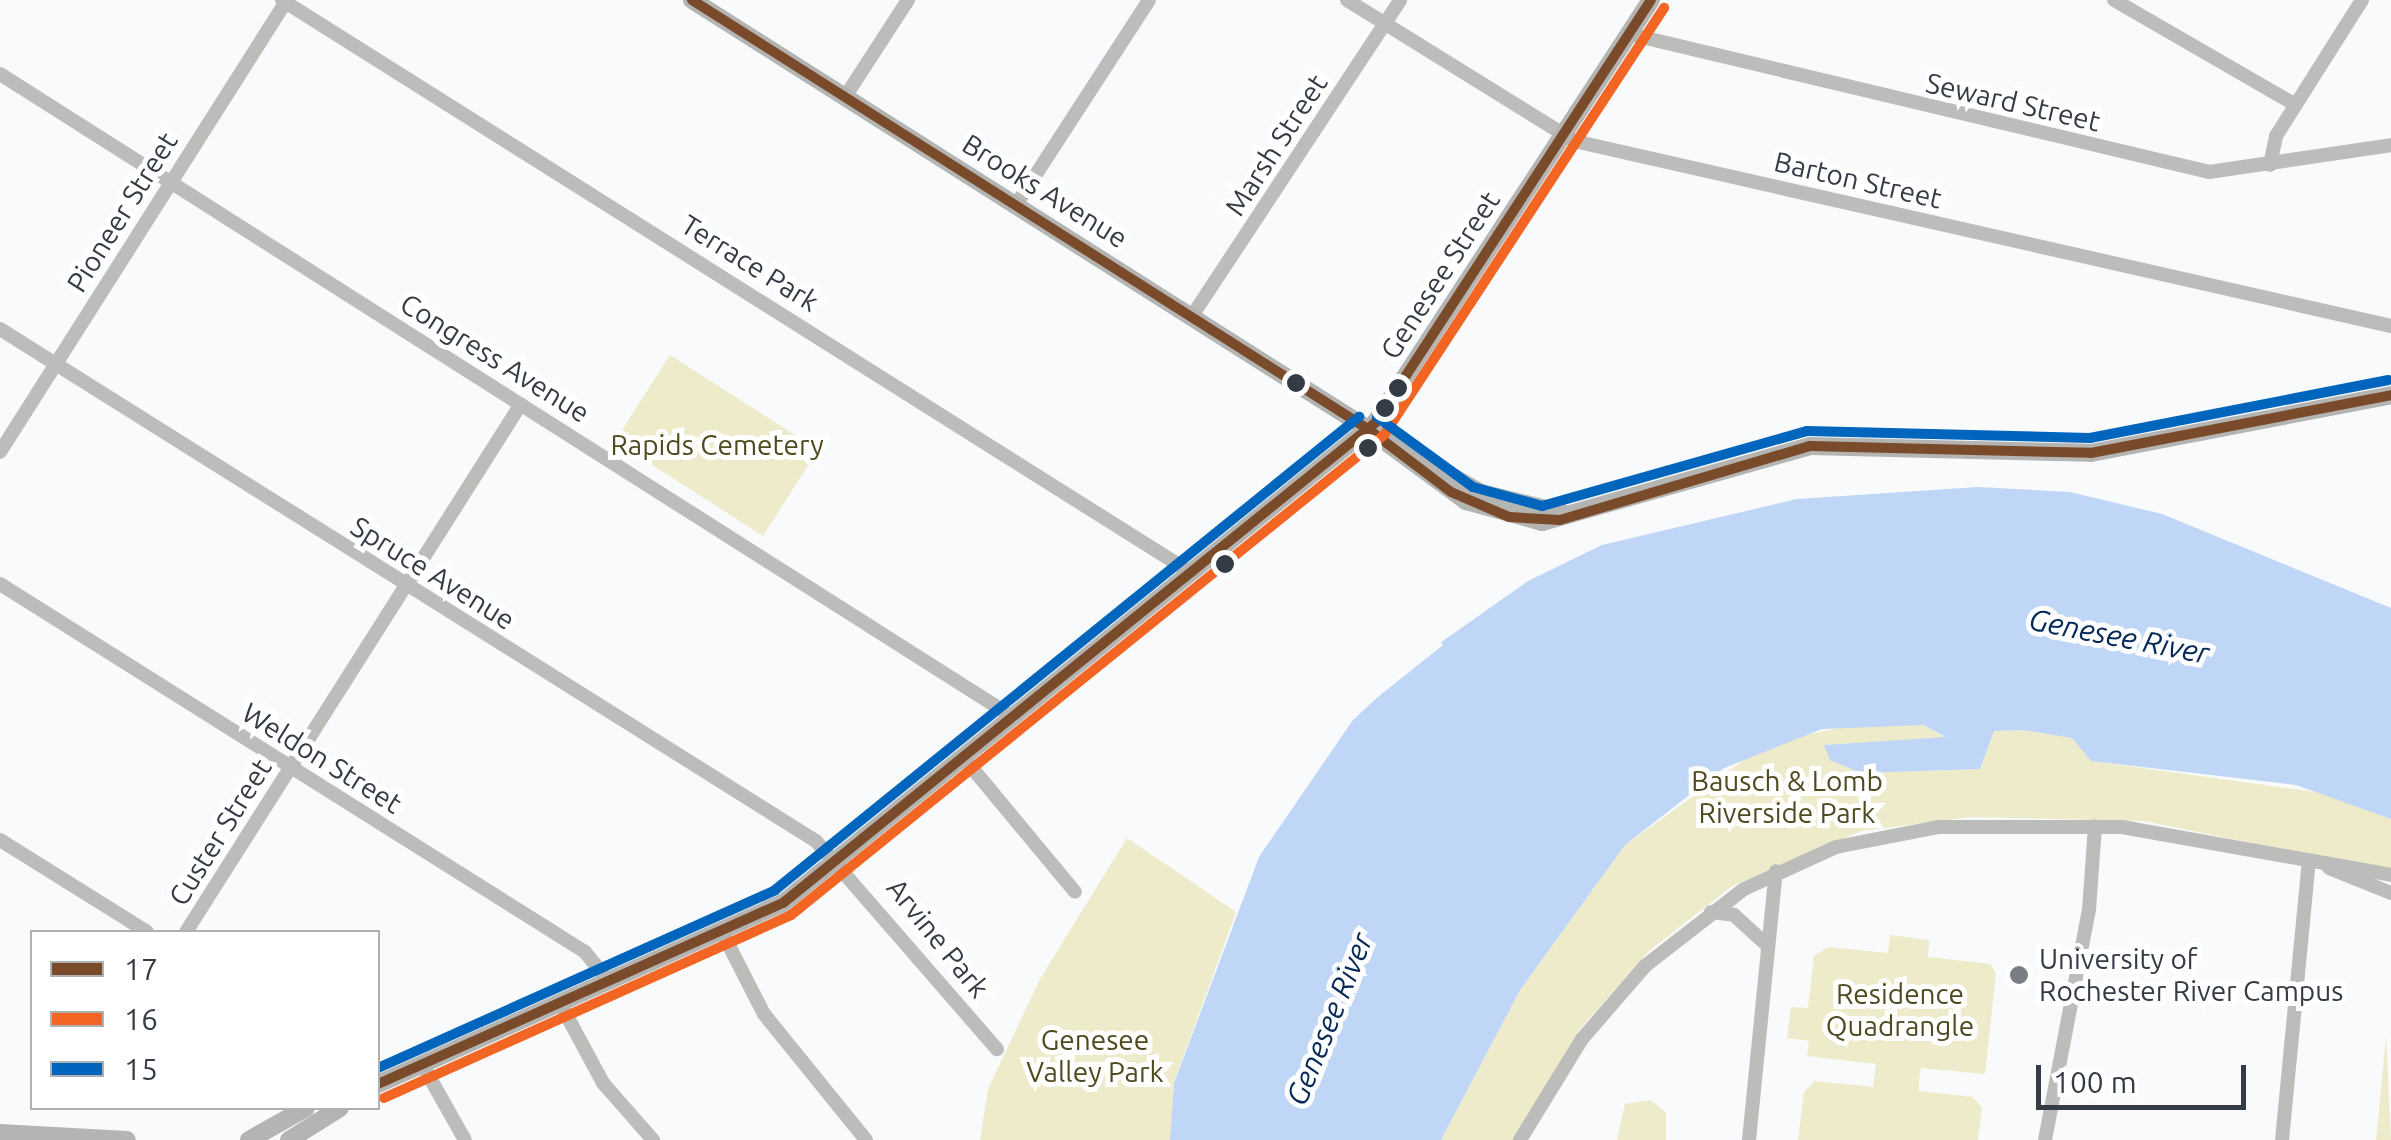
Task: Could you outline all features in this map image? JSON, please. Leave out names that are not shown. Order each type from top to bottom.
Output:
[{"type":"main road","name":"Brooks Avenue","points":[[692,0],[1368,429],[1481,493],[1578,514],[1810,446],[2092,453],[2391,396]]},
{"type":"main road","name":"Genesee Street","points":[[380,1083],[722,932],[839,859],[1368,429],[1651,0]]},
{"type":"main road","points":[[249,1140],[302,1110]]},
{"type":"main road","points":[[290,1140],[337,1110]]},
{"type":"main road","points":[[0,1133],[127,1140]]},
{"type":"street","points":[[846,97],[908,0]]},
{"type":"street","points":[[1016,205],[1149,0]]},
{"type":"street","name":"Barton Street","points":[[1348,0],[1563,136],[2391,326]]},
{"type":"street","name":"Marsh Street","points":[[1192,316],[1400,0]]},
{"type":"street","points":[[2114,0],[2296,105]]},
{"type":"street","points":[[2270,165],[2296,105],[2362,0]]},
{"type":"street","name":"Pioneer Street","points":[[0,452],[285,1]]},
{"type":"street","name":"Terrace Park","points":[[285,1],[1190,572]]},
{"type":"street","name":"Seward Street","points":[[1628,34],[2209,172],[2391,144]]},
{"type":"street","name":"Congress Avenue","points":[[0,74],[1013,716]]},
{"type":"street","name":"Spruce Avenue","points":[[0,329],[839,859]]},
{"type":"street","name":"Custer Street","points":[[187,930],[521,404]]},
{"type":"street","name":"Weldon Street","points":[[0,584],[584,952],[610,982]]},
{"type":"street","points":[[964,757],[1075,892]]},
{"type":"street","points":[[2046,1140],[2089,910],[2095,826]]},
{"type":"street","points":[[1520,1140],[1613,1000],[1710,912],[1776,871],[1898,831],[2095,826],[2391,876]]},
{"type":"street","points":[[0,840],[143,930]]},
{"type":"street","name":"Arvine Park","points":[[839,859],[996,1049]]},
{"type":"street","points":[[2310,861],[2391,893]]},
{"type":"street","points":[[2282,1140],[2310,861]]},
{"type":"street","points":[[1749,1140],[1776,871]]},
{"type":"street","points":[[1710,912],[1734,915],[1768,946]]},
{"type":"street","points":[[722,932],[764,1014],[866,1140]]},
{"type":"street","points":[[560,1003],[603,1083],[652,1140]]},
{"type":"street","points":[[422,1064],[465,1140]]},
{"type":"green space","name":"Rapids Cemetery","points":[[670,355],[818,450],[763,536],[615,441]]},
{"type":"green space","name":"Bausch & Lomb Riverside Park","points":[[1855,724],[1923,725],[1947,738],[1825,745],[1861,773],[1980,769],[1994,731],[2022,730],[2072,738],[2092,761],[2330,794],[2391,819],[2391,871],[2144,821],[1971,817],[1861,831],[1732,886],[1649,951],[1579,1030],[1513,1140],[1441,1140],[1520,990],[1625,845],[1766,744]]},
{"type":"green space","name":"Genesee Valley Park","points":[[1127,838],[1236,912],[1174,1082],[1170,1140],[980,1140],[988,1089],[1040,979]]},
{"type":"green space","name":"Residence Quadrangle","points":[[1890,935],[1929,940],[1928,957],[1990,964],[1996,973],[1985,1074],[1921,1068],[1919,1080],[1919,1091],[1973,1097],[1982,1108],[1978,1140],[1798,1140],[1804,1092],[1815,1081],[1873,1087],[1876,1064],[1807,1056],[1809,1041],[1787,1038],[1791,1007],[1808,1008],[1814,956],[1829,947],[1888,953]]},
{"type":"green space","points":[[2386,1036],[2391,1140],[2376,1140]]},
{"type":"green space","points":[[1650,1100],[1666,1112],[1666,1140],[1617,1140],[1625,1104]]},
{"type":"water","name":"Genesee River","points":[[1978,487],[2070,492],[2162,514],[2391,608],[2391,819],[2296,785],[2091,761],[2072,738],[2022,730],[1994,731],[1980,769],[1861,773],[1830,760],[1824,745],[1946,737],[1923,725],[1822,729],[1724,768],[1625,845],[1520,990],[1441,1140],[1170,1140],[1174,1083],[1259,857],[1353,720],[1423,655],[1528,581],[1602,545],[1797,499]]},
{"type":"pier","points":[[1437,637],[1443,645],[1354,716],[1370,696]]},
{"type":"transit line","name":"17","points":[[692,0],[1368,429],[1451,492],[1509,517],[1560,520],[1810,446],[2091,453],[2391,395]]},
{"type":"transit line","name":"17","points":[[380,1083],[783,903],[1375,423],[1651,0]]},
{"type":"transit line","name":"16","points":[[384,1098],[791,915],[1384,435],[1664,8]]},
{"type":"transit line","name":"15","points":[[1377,417],[1473,487],[1542,506],[1807,431],[2090,438],[2388,380]]},
{"type":"transit line","name":"15","points":[[380,1067],[775,890],[1359,417]]},
{"type":"place","name":"University of Rochester River Campus","points":[[2019,975]]}]
